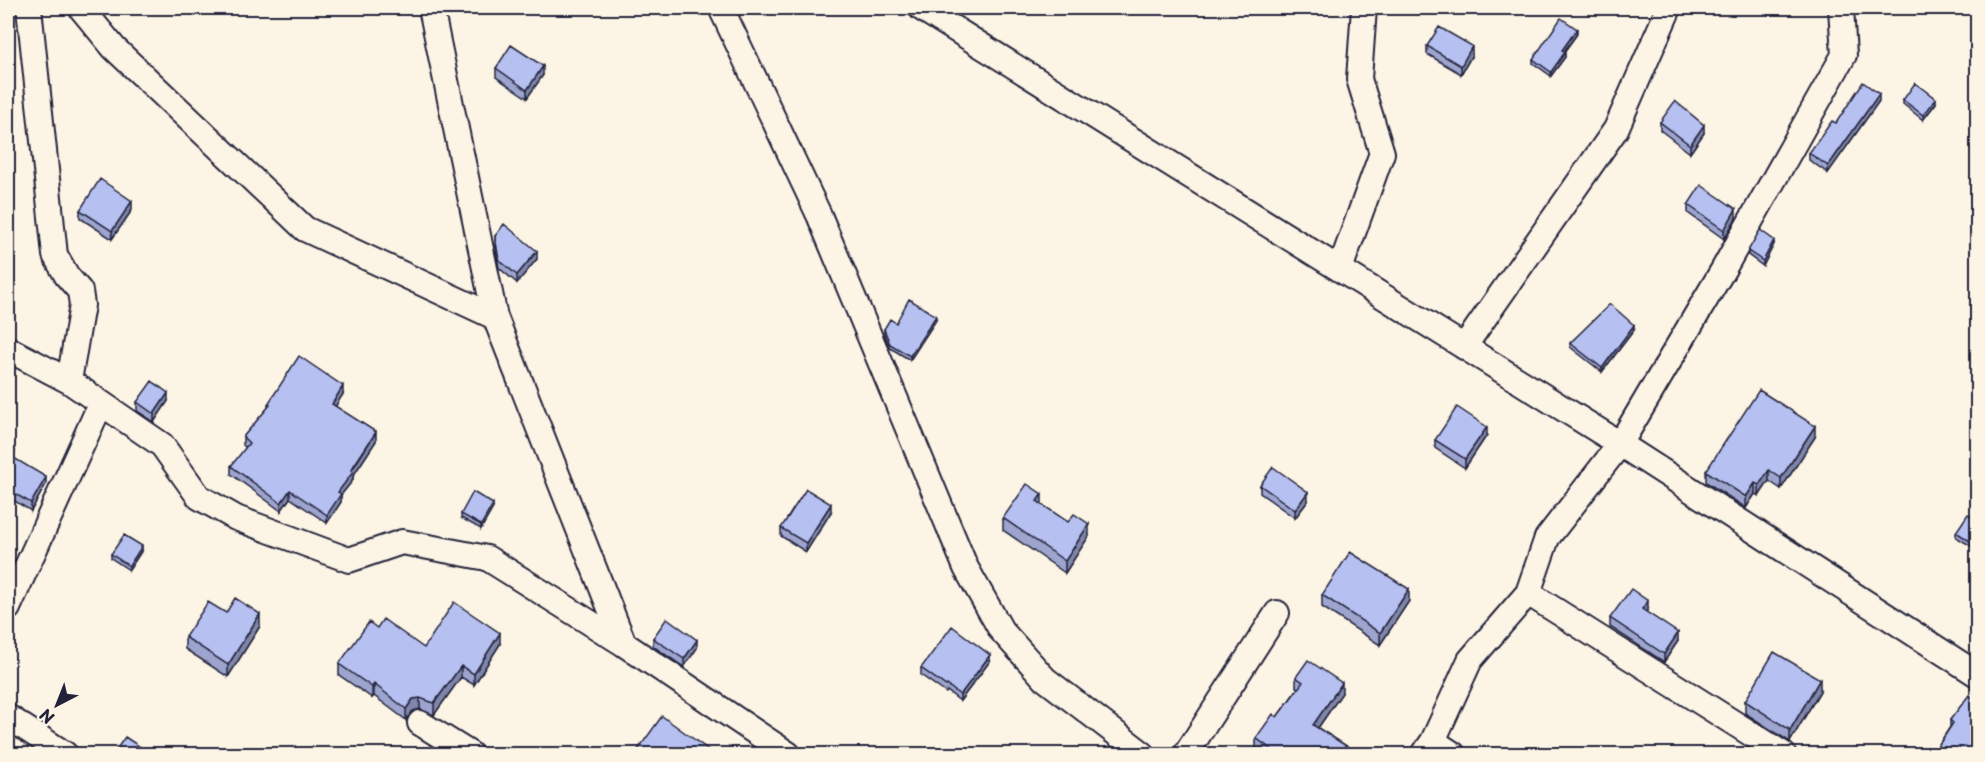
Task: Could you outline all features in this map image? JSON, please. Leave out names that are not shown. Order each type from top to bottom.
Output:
[{"type":"street","points":[[28,8],[55,255],[67,276],[80,291],[82,305],[69,381]]},
{"type":"street","points":[[81,8],[114,48],[305,229],[495,317]]},
{"type":"street","points":[[431,8],[495,317],[624,644]]},
{"type":"street","points":[[721,8],[819,215],[962,558],[1001,630],[1045,678],[1143,754]]},
{"type":"street","points":[[921,8],[1620,444],[1977,675]]},
{"type":"street","points":[[1340,269],[1382,153],[1359,78],[1364,8]]},
{"type":"street","points":[[1464,347],[1616,129],[1670,8]]},
{"type":"street","points":[[1453,754],[1429,748],[1470,660],[1528,593],[1547,538],[1620,444],[1723,270],[1844,55],[1841,8]]},
{"type":"street","points":[[8,349],[69,381],[162,445],[199,497],[236,518],[349,560],[402,542],[487,558],[624,644],[788,754]]},
{"type":"street","points":[[8,608],[101,404]]},
{"type":"street","points":[[1528,593],[1783,754]]},
{"type":"street","points":[[1186,754],[1277,613]]},
{"type":"street","points":[[8,717],[65,754]]},
{"type":"street","points":[[420,723],[470,754]]},
{"type":"building","points":[[1561,18],[1577,29],[1562,50],[1565,52],[1551,72],[1533,59]]},
{"type":"building","points":[[1439,27],[1472,46],[1461,66],[1427,46]]},
{"type":"building","points":[[511,45],[543,66],[527,90],[496,68]]},
{"type":"building","points":[[1863,82],[1879,94],[1828,166],[1809,153],[1832,121],[1836,123]]},
{"type":"building","points":[[1915,83],[1936,99],[1923,115],[1903,100]]},
{"type":"building","points":[[1675,101],[1704,125],[1690,145],[1660,122]]},
{"type":"building","points":[[100,179],[132,201],[112,231],[80,210]]},
{"type":"building","points":[[1701,185],[1736,209],[1724,230],[1688,205]]},
{"type":"building","points":[[504,224],[537,251],[517,275],[499,260],[495,236]]},
{"type":"building","points":[[1760,230],[1774,240],[1763,261],[1748,251]]},
{"type":"building","points":[[909,299],[936,316],[910,356],[890,344],[884,329],[890,319],[896,323]]},
{"type":"building","points":[[1610,304],[1634,325],[1602,368],[1570,343]]},
{"type":"building","points":[[299,356],[343,386],[332,404],[376,432],[351,470],[353,472],[338,492],[341,494],[327,515],[290,490],[281,503],[231,466],[249,443],[243,437],[270,405],[268,404]]},
{"type":"building","points":[[152,381],[168,393],[154,414],[137,402]]},
{"type":"building","points":[[1759,390],[1815,426],[1781,478],[1769,470],[1759,485],[1755,483],[1746,497],[1706,471]]},
{"type":"building","points":[[1457,407],[1487,427],[1465,459],[1435,440]]},
{"type":"building","points":[[8,447],[15,451],[12,457],[46,477],[31,503],[8,490]]},
{"type":"building","points":[[1273,467],[1308,492],[1295,510],[1260,485]]},
{"type":"building","points":[[1027,484],[1042,494],[1037,501],[1068,522],[1074,514],[1089,524],[1065,561],[1003,518]]},
{"type":"building","points":[[806,489],[831,504],[806,543],[781,528]]},
{"type":"building","points":[[473,492],[493,504],[481,525],[461,514]]},
{"type":"building","points":[[1968,514],[1977,520],[1976,545],[1956,532]]},
{"type":"building","points":[[124,535],[142,546],[129,566],[111,554]]},
{"type":"building","points":[[1350,552],[1409,589],[1380,633],[1322,595]]},
{"type":"building","points":[[1631,589],[1648,601],[1642,609],[1678,633],[1664,654],[1610,618]]},
{"type":"building","points":[[235,598],[260,614],[228,665],[185,637],[208,602],[226,613]]},
{"type":"building","points":[[454,602],[500,633],[474,674],[461,666],[434,703],[420,698],[413,699],[406,709],[374,684],[372,687],[339,664],[369,622],[377,628],[383,619],[424,648]]},
{"type":"building","points":[[667,618],[697,640],[684,659],[653,638]]},
{"type":"building","points":[[952,626],[990,655],[960,695],[921,668]]},
{"type":"building","points":[[1774,652],[1820,679],[1790,730],[1745,701]]},
{"type":"building","points":[[1308,660],[1342,683],[1313,725],[1359,754],[1278,754],[1256,738],[1273,714],[1277,717],[1303,682],[1296,677]]},
{"type":"building","points":[[1969,695],[1977,701],[1977,754],[1938,754],[1934,752],[1953,723],[1950,720]]},
{"type":"building","points":[[662,716],[713,753],[642,754],[637,751]]},
{"type":"building","points":[[125,737],[151,754],[113,754]]},
{"type":"building","points":[[1580,749],[1588,754],[1576,754]]}]
